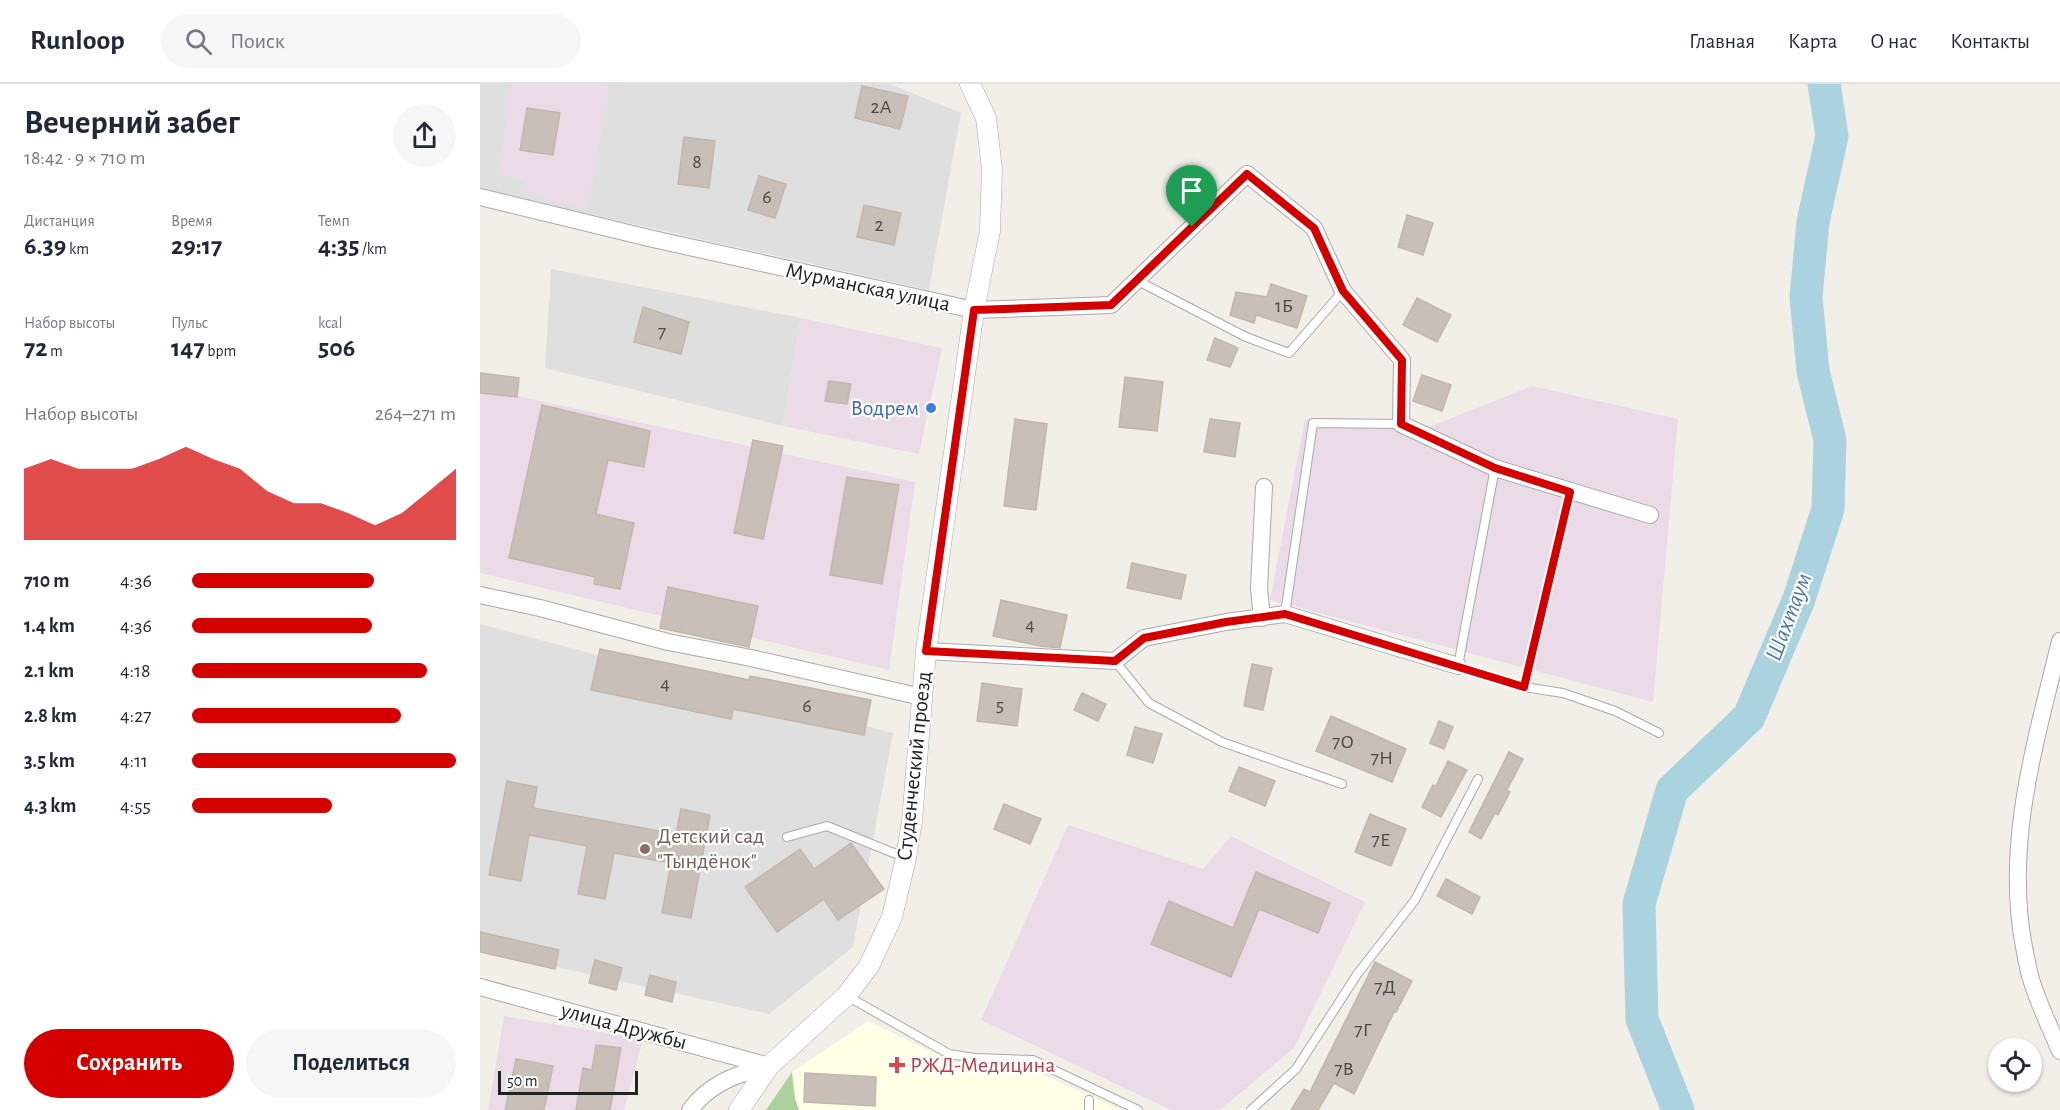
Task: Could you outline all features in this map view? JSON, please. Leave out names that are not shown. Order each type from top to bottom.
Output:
[{"type":"street","name":"Студенческий проезд","points":[[739,1110],[769,1066],[846,996],[869,966],[892,918],[906,858],[912,821],[926,651],[974,310],[990,231],[992,169],[986,118],[970,84]]},
{"type":"street","name":"Мурманская улица","points":[[480,197],[653,239],[974,310],[1111,305],[1247,174],[1314,228],[1343,291],[1402,360],[1401,424]]},
{"type":"street","points":[[1401,424],[1495,468],[1650,515]]},
{"type":"street","points":[[1262,618],[1259,588],[1264,487]]},
{"type":"street","points":[[480,595],[540,608],[668,642],[751,658],[922,697]]},
{"type":"street","points":[[1115,661],[1144,638],[1226,622],[1285,614],[1458,666]]},
{"type":"street","points":[[2060,641],[2028,774],[2021,819],[2019,882],[2020,923],[2030,978],[2060,1051]]},
{"type":"street","name":"Студенческий проезд","points":[[926,651],[1115,661]]},
{"type":"street","name":"улица Дружбы","points":[[480,987],[769,1066]]},
{"type":"street","points":[[690,1110],[700,1096],[713,1086],[738,1073],[769,1066]]},
{"type":"lane","points":[[1136,280],[1246,337],[1289,353],[1343,291]]},
{"type":"lane","points":[[1285,614],[1313,423],[1401,424]]},
{"type":"lane","points":[[1495,468],[1458,666],[1524,687],[1563,693],[1605,707],[1659,734]]},
{"type":"lane","points":[[1524,687],[1570,492]]},
{"type":"lane","points":[[1115,661],[1149,704],[1222,742],[1342,784]]},
{"type":"lane","points":[[1251,1110],[1296,1069],[1358,973],[1415,900],[1478,779]]},
{"type":"lane","points":[[787,837],[827,826],[906,858]]},
{"type":"lane","points":[[846,996],[949,1054],[975,1058],[1034,1060],[1138,1110]]},
{"type":"lane","points":[[1089,1100],[1089,1110]]},
{"type":"shaded area","points":[[480,84],[890,84],[961,113],[929,290],[480,190]]},
{"type":"shaded area","points":[[511,84],[605,84],[610,86],[587,210],[526,194],[525,181],[499,174]]},
{"type":"shaded area","points":[[551,269],[801,318],[783,426],[545,368]]},
{"type":"shaded area","points":[[801,318],[942,348],[919,454],[783,426]]},
{"type":"shaded area","points":[[1532,386],[1678,419],[1653,702],[1270,600],[1305,419],[1431,426]]},
{"type":"shaded area","points":[[480,388],[915,482],[889,670],[480,573]]},
{"type":"shaded area","points":[[480,624],[893,733],[853,947],[769,1014],[480,950]]},
{"type":"shaded area","points":[[1068,825],[1203,869],[1231,836],[1365,902],[1294,1048],[1220,1110],[1171,1110],[981,1020]]},
{"type":"shaded area","points":[[504,1016],[643,1039],[624,1110],[488,1110]]},
{"type":"shaded area","name":"РЖД-Медицина","points":[[868,1021],[953,1062],[1027,1067],[1121,1110],[766,1110],[792,1072]]},
{"type":"green space","points":[[792,1072],[799,1110],[766,1110]]},
{"type":"building","points":[[862,86],[908,96],[900,129],[855,118]]},
{"type":"building","points":[[527,108],[560,113],[553,155],[520,150]]},
{"type":"building","points":[[684,137],[715,141],[709,188],[678,184]]},
{"type":"building","points":[[759,176],[786,184],[775,218],[748,210]]},
{"type":"building","points":[[864,205],[901,213],[894,245],[857,237]]},
{"type":"building","points":[[1407,215],[1433,223],[1423,255],[1398,247]]},
{"type":"building","points":[[1271,284],[1307,296],[1297,328],[1256,315],[1254,323],[1230,315],[1236,292],[1267,297]]},
{"type":"building","points":[[1417,298],[1451,315],[1437,342],[1403,325]]},
{"type":"building","points":[[643,307],[689,322],[681,354],[634,342]]},
{"type":"building","points":[[1215,338],[1238,348],[1230,367],[1207,360]]},
{"type":"building","points":[[480,373],[519,378],[517,397],[480,393]]},
{"type":"building","points":[[1422,375],[1451,385],[1442,411],[1413,401]]},
{"type":"building","points":[[1125,377],[1163,382],[1157,431],[1119,427]]},
{"type":"building","points":[[829,381],[851,384],[847,404],[825,401]]},
{"type":"building","points":[[542,405],[650,431],[644,467],[608,460],[596,514],[634,523],[620,589],[594,584],[595,577],[509,558]]},
{"type":"building","points":[[1015,419],[1047,424],[1036,510],[1004,506]]},
{"type":"building","points":[[1210,419],[1240,423],[1235,457],[1204,452]]},
{"type":"building","points":[[753,440],[783,446],[763,539],[734,533]]},
{"type":"building","points":[[847,477],[899,485],[882,584],[830,575]]},
{"type":"building","points":[[1132,563],[1186,575],[1181,599],[1127,588]]},
{"type":"building","points":[[668,587],[758,606],[749,647],[660,628]]},
{"type":"building","points":[[1001,600],[1067,615],[1060,648],[993,636]]},
{"type":"building","points":[[600,649],[749,680],[750,676],[871,700],[864,735],[733,709],[731,719],[591,690]]},
{"type":"building","points":[[1252,664],[1272,668],[1263,710],[1244,706]]},
{"type":"building","points":[[982,683],[1022,689],[1017,726],[977,721]]},
{"type":"building","points":[[1082,693],[1106,704],[1098,721],[1074,710]]},
{"type":"building","points":[[1331,716],[1406,749],[1392,782],[1316,751]]},
{"type":"building","points":[[1439,721],[1453,727],[1444,749],[1430,743]]},
{"type":"building","points":[[1135,727],[1162,734],[1153,763],[1127,755]]},
{"type":"building","points":[[1509,752],[1523,759],[1507,790],[1510,792],[1498,815],[1495,813],[1481,839],[1469,832]]},
{"type":"building","points":[[1448,761],[1467,770],[1441,817],[1422,807],[1433,785],[1436,786]]},
{"type":"building","points":[[1239,767],[1275,781],[1265,806],[1229,791]]},
{"type":"building","name":"Детский сад \"Тындёнок\"","points":[[507,781],[537,787],[533,808],[676,834],[681,809],[710,815],[691,918],[662,913],[671,863],[614,853],[605,899],[578,894],[587,846],[529,835],[521,881],[489,875]]},
{"type":"building","points":[[1004,804],[1041,819],[1030,844],[994,829]]},
{"type":"building","points":[[1370,814],[1406,829],[1391,866],[1355,852]]},
{"type":"building","points":[[851,843],[884,889],[838,920],[824,899],[777,932],[745,887],[800,849],[814,869]]},
{"type":"building","points":[[1256,872],[1330,903],[1318,933],[1259,909],[1231,977],[1151,944],[1169,901],[1233,928]]},
{"type":"building","points":[[1446,879],[1480,897],[1472,914],[1437,896]]},
{"type":"building","points":[[480,932],[559,950],[555,969],[480,952]]},
{"type":"building","points":[[595,960],[622,968],[616,990],[589,983]]},
{"type":"building","points":[[1375,962],[1412,981],[1394,1012],[1354,1094],[1334,1083],[1318,1110],[1291,1110],[1304,1089],[1310,1092]]},
{"type":"building","points":[[650,975],[676,982],[672,1002],[645,995]]},
{"type":"building","points":[[596,1045],[621,1048],[610,1110],[576,1110],[583,1068],[592,1070]]},
{"type":"building","points":[[516,1059],[553,1066],[544,1110],[505,1110]]},
{"type":"building","points":[[805,1073],[876,1077],[875,1106],[804,1102]]},
{"type":"waterway","name":"Шахтаум","points":[[1678,1110],[1642,1019],[1639,904],[1672,790],[1749,717],[1799,599],[1828,509],[1830,440],[1813,371],[1806,297],[1813,222],[1832,136],[1824,84]]},
{"type":"place","name":"Водрем","points":[[931,408]]},
{"type":"place","name":"Детский сад \"Тындёнок\"","points":[[645,849]]},
{"type":"place","name":"РЖД-Медицина","points":[[897,1065]]},
{"type":"route","points":[[1247,174],[1314,228],[1343,291],[1402,360],[1401,424],[1495,468],[1570,492],[1524,687],[1285,614],[1226,622],[1144,638],[1115,661],[926,651],[974,310],[1111,305],[1192,227],[1247,174]]}]
